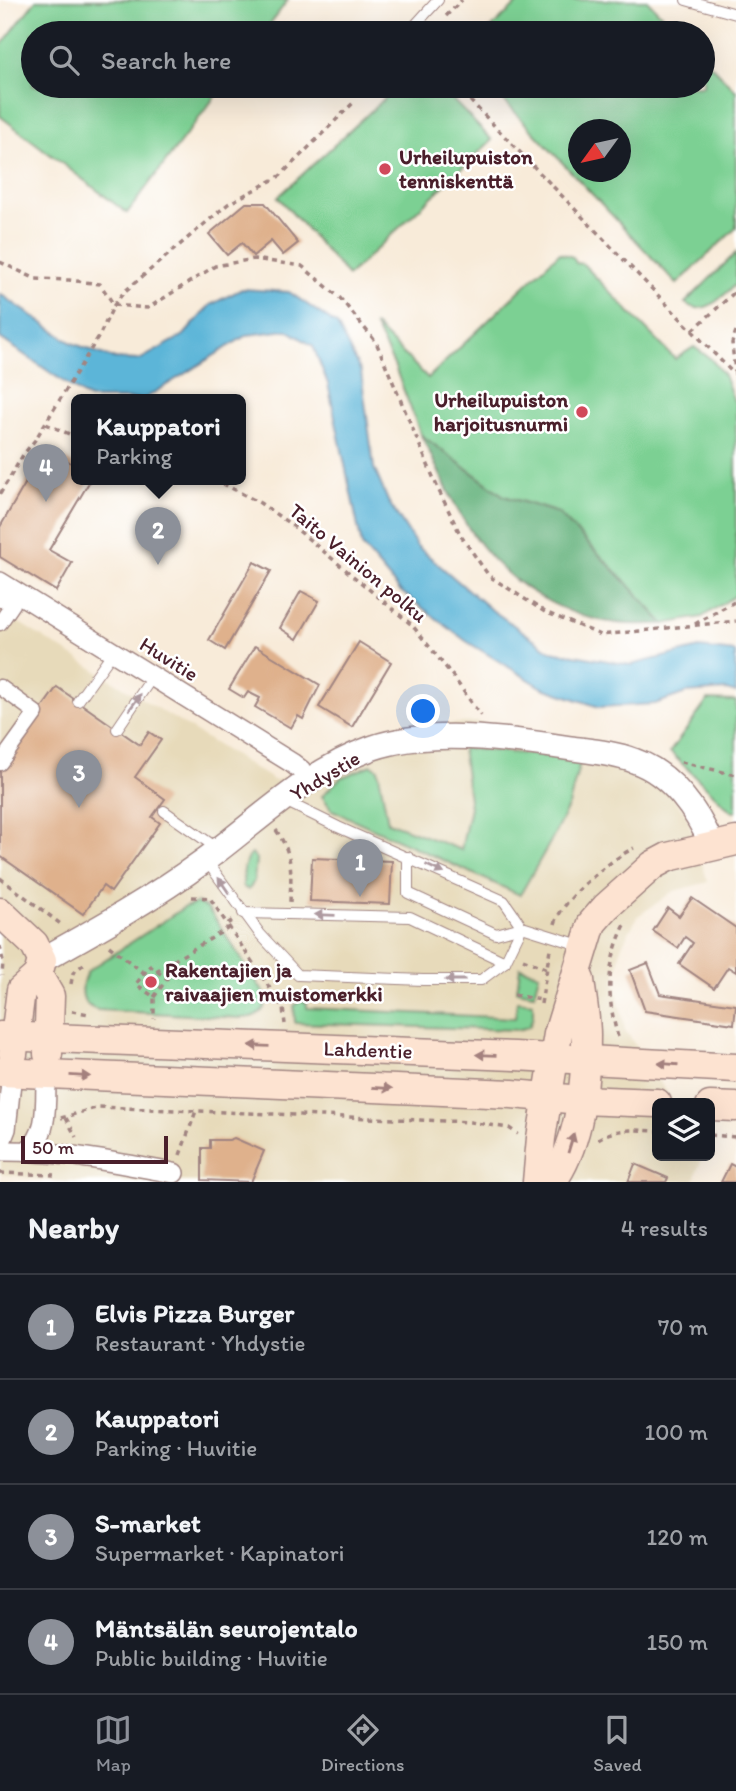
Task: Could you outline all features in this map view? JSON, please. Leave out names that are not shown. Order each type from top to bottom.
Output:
[{"type":"main road","points":[[537,1182],[541,1138],[558,1034],[592,923],[653,865],[668,856],[724,843]]},
{"type":"main road","points":[[0,912],[34,944],[50,996],[46,1075]]},
{"type":"main road","points":[[552,1182],[563,1167],[573,1142],[581,1100],[586,1034],[581,958]]},
{"type":"main road","name":"Yhdystie","points":[[6,1073],[8,1036],[21,990],[40,968]]},
{"type":"main road","name":"Lahdentie","points":[[8,1036],[584,1059],[736,1068]]},
{"type":"main road","name":"Lahdentie","points":[[6,1073],[327,1085],[652,1103]]},
{"type":"main road","points":[[715,1106],[736,1107]]},
{"type":"street","name":"Huvitie","points":[[0,582],[112,646],[153,676],[292,763],[309,781]]},
{"type":"street","points":[[0,600],[2,598],[13,604],[0,623]]},
{"type":"street","points":[[0,687],[36,713],[0,763]]},
{"type":"street","name":"Yhdystie","points":[[40,968],[212,855],[309,781],[373,747],[411,741],[501,738],[613,754],[637,761],[661,774],[686,800],[703,824],[724,843]]},
{"type":"street","points":[[0,1144],[6,1129],[6,1073]]},
{"type":"street","points":[[27,1151],[36,1144],[41,1133],[46,1075]]},
{"type":"street","points":[[0,1151],[27,1151],[178,1178]]},
{"type":"lane","points":[[419,21],[439,0]]},
{"type":"lane","points":[[686,0],[736,14]]},
{"type":"lane","points":[[78,701],[112,646]]},
{"type":"lane","points":[[117,729],[153,676]]},
{"type":"lane","points":[[274,807],[338,827],[504,901],[522,927],[581,958]]},
{"type":"lane","points":[[164,811],[212,855],[243,913],[298,975],[481,980],[505,962],[522,927]]},
{"type":"lane","points":[[408,857],[408,893],[496,934],[522,927]]},
{"type":"lane","points":[[243,913],[410,917],[505,962]]},
{"type":"path","points":[[0,494],[124,292],[228,204],[280,176],[360,98]]},
{"type":"path","points":[[468,98],[733,373]]},
{"type":"path","points":[[114,306],[148,308],[215,266],[254,259],[302,266],[340,298],[376,342],[439,491],[461,536],[489,576],[545,612],[601,635],[736,621]]},
{"type":"path","points":[[0,262],[36,279],[100,284],[114,306]]},
{"type":"path","points":[[693,330],[736,291]]},
{"type":"path","points":[[736,331],[732,343],[736,382]]},
{"type":"path","points":[[45,424],[71,435]]},
{"type":"path","name":"Taito Vainion polku","points":[[226,485],[260,503],[293,526],[412,625],[488,726]]},
{"type":"path","points":[[690,627],[736,601]]},
{"type":"path","points":[[677,761],[736,775]]},
{"type":"path","points":[[274,807],[291,860],[290,904]]},
{"type":"path","points":[[0,878],[60,925],[71,930]]},
{"type":"path","points":[[618,1037],[609,974],[612,954],[627,921]]},
{"type":"path","points":[[156,971],[227,929],[227,924],[283,1008],[285,1028]]},
{"type":"path","points":[[0,946],[3,961],[0,985]]},
{"type":"path","points":[[109,946],[144,973]]},
{"type":"path","points":[[154,997],[136,984],[150,966],[167,979],[154,997],[154,1021]]},
{"type":"path","points":[[514,995],[541,1000]]},
{"type":"path","points":[[44,1117],[66,1118],[99,1108],[470,1122],[509,1128],[523,1137],[541,1138]]},
{"type":"path","points":[[178,1178],[196,1111]]},
{"type":"path","points":[[573,1142],[593,1142],[610,1131],[652,1131]]},
{"type":"path","points":[[715,1135],[736,1137]]},
{"type":"shaded area","points":[[0,611],[275,781],[321,764],[387,728],[477,722],[653,773],[686,814],[708,882],[674,891],[638,916],[621,947],[615,982],[625,1030],[671,1098],[652,1098],[652,1161],[701,1161],[693,1182],[65,1182],[0,1174]]},
{"type":"green space","points":[[36,0],[288,0],[272,21],[21,21],[21,98],[214,98],[127,213],[0,116],[0,47]]},
{"type":"green space","points":[[521,0],[647,0],[667,21],[499,21]]},
{"type":"green space","points":[[715,69],[736,91],[736,228],[677,284],[581,182],[631,182],[631,119],[568,119],[568,169],[501,98],[715,98]]},
{"type":"green space","name":"Urheilupuiston tenniskenttä","points":[[385,98],[451,98],[492,140],[348,276],[278,197]]},
{"type":"green space","name":"Urheilupuiston harjoitusnurmi","points":[[559,253],[573,257],[576,263],[583,264],[675,359],[694,347],[711,359],[724,375],[736,406],[736,595],[702,617],[664,624],[558,513],[504,496],[421,435],[394,365],[374,325],[428,378]]},
{"type":"green space","points":[[736,253],[736,284],[719,300],[706,307],[692,307],[685,303]]},
{"type":"green space","points":[[421,435],[504,496],[558,513],[664,624],[597,620],[560,607],[510,576],[473,535]]},
{"type":"green space","points":[[708,700],[736,701],[736,812],[731,811],[670,752]]},
{"type":"green space","points":[[462,748],[539,755],[580,762],[569,805],[520,895],[332,810],[322,796],[340,778],[372,765],[378,769],[388,822],[461,850],[470,807]]},
{"type":"green space","points":[[252,854],[256,859],[254,881],[249,890],[243,887],[243,873]]},
{"type":"green space","points":[[197,903],[207,908],[214,917],[266,996],[265,1006],[260,1013],[241,1018],[98,1010],[87,1004],[82,988],[88,971],[185,907]]},
{"type":"green space","points":[[520,967],[539,974],[534,994],[517,991]]},
{"type":"green space","points":[[301,1000],[307,1003],[307,1008],[515,1018],[517,1001],[533,1003],[533,1016],[529,1027],[517,1030],[295,1023],[294,1006]]},
{"type":"water","points":[[242,289],[289,292],[337,325],[361,372],[374,468],[388,501],[417,546],[489,608],[551,651],[631,665],[699,648],[735,652],[736,693],[726,690],[686,693],[655,704],[599,707],[543,688],[466,641],[399,590],[362,546],[328,384],[313,346],[287,330],[247,335],[152,394],[82,394],[0,338],[0,294],[72,343],[115,359],[139,360],[184,335],[210,305]]},
{"type":"building","points":[[246,203],[265,203],[298,243],[283,255],[271,241],[253,256],[242,243],[227,255],[209,234]]},
{"type":"building","points":[[46,448],[71,463],[71,485],[87,485],[49,550],[72,563],[56,591],[0,557],[0,527]]},
{"type":"building","points":[[254,562],[271,571],[225,650],[209,640]]},
{"type":"building","points":[[301,591],[319,601],[297,639],[280,628]]},
{"type":"building","points":[[359,642],[391,662],[352,727],[319,707]]},
{"type":"building","points":[[255,646],[320,685],[303,719],[298,716],[291,728],[255,707],[260,698],[248,692],[244,698],[229,689]]},
{"type":"building","points":[[57,687],[140,745],[149,732],[161,740],[135,777],[165,799],[152,817],[160,823],[111,892],[103,886],[83,914],[0,856],[0,767]]},
{"type":"building","points":[[312,858],[392,861],[390,904],[310,901]]},
{"type":"building","points":[[692,898],[736,928],[736,972],[728,967],[714,988],[679,964],[693,943],[685,937],[678,948],[653,931],[668,908],[679,916]]},
{"type":"building","points":[[648,963],[660,994],[736,1005],[734,1024],[645,1011],[630,970]]},
{"type":"building","points":[[234,1138],[264,1151],[251,1182],[202,1180],[202,1148],[210,1148],[210,1140]]},
{"type":"building","points":[[635,1164],[668,1178],[666,1182],[628,1182]]},
{"type":"building","points":[[730,1164],[736,1167],[736,1182],[721,1182]]},
{"type":"place","name":"Urheilupuiston tenniskenttä","points":[[385,169]]},
{"type":"place","name":"Urheilupuiston harjoitusnurmi","points":[[582,412]]},
{"type":"place","name":"Mäntsälän seurojentalo","points":[[46,502]]},
{"type":"place","name":"Kauppatori","points":[[158,565]]},
{"type":"place","name":"S-market","points":[[79,808]]},
{"type":"place","name":"Elvis Pizza Burger","points":[[360,897]]},
{"type":"place","name":"Rakentajien ja raivaajien muistomerkki","points":[[151,982]]}]
